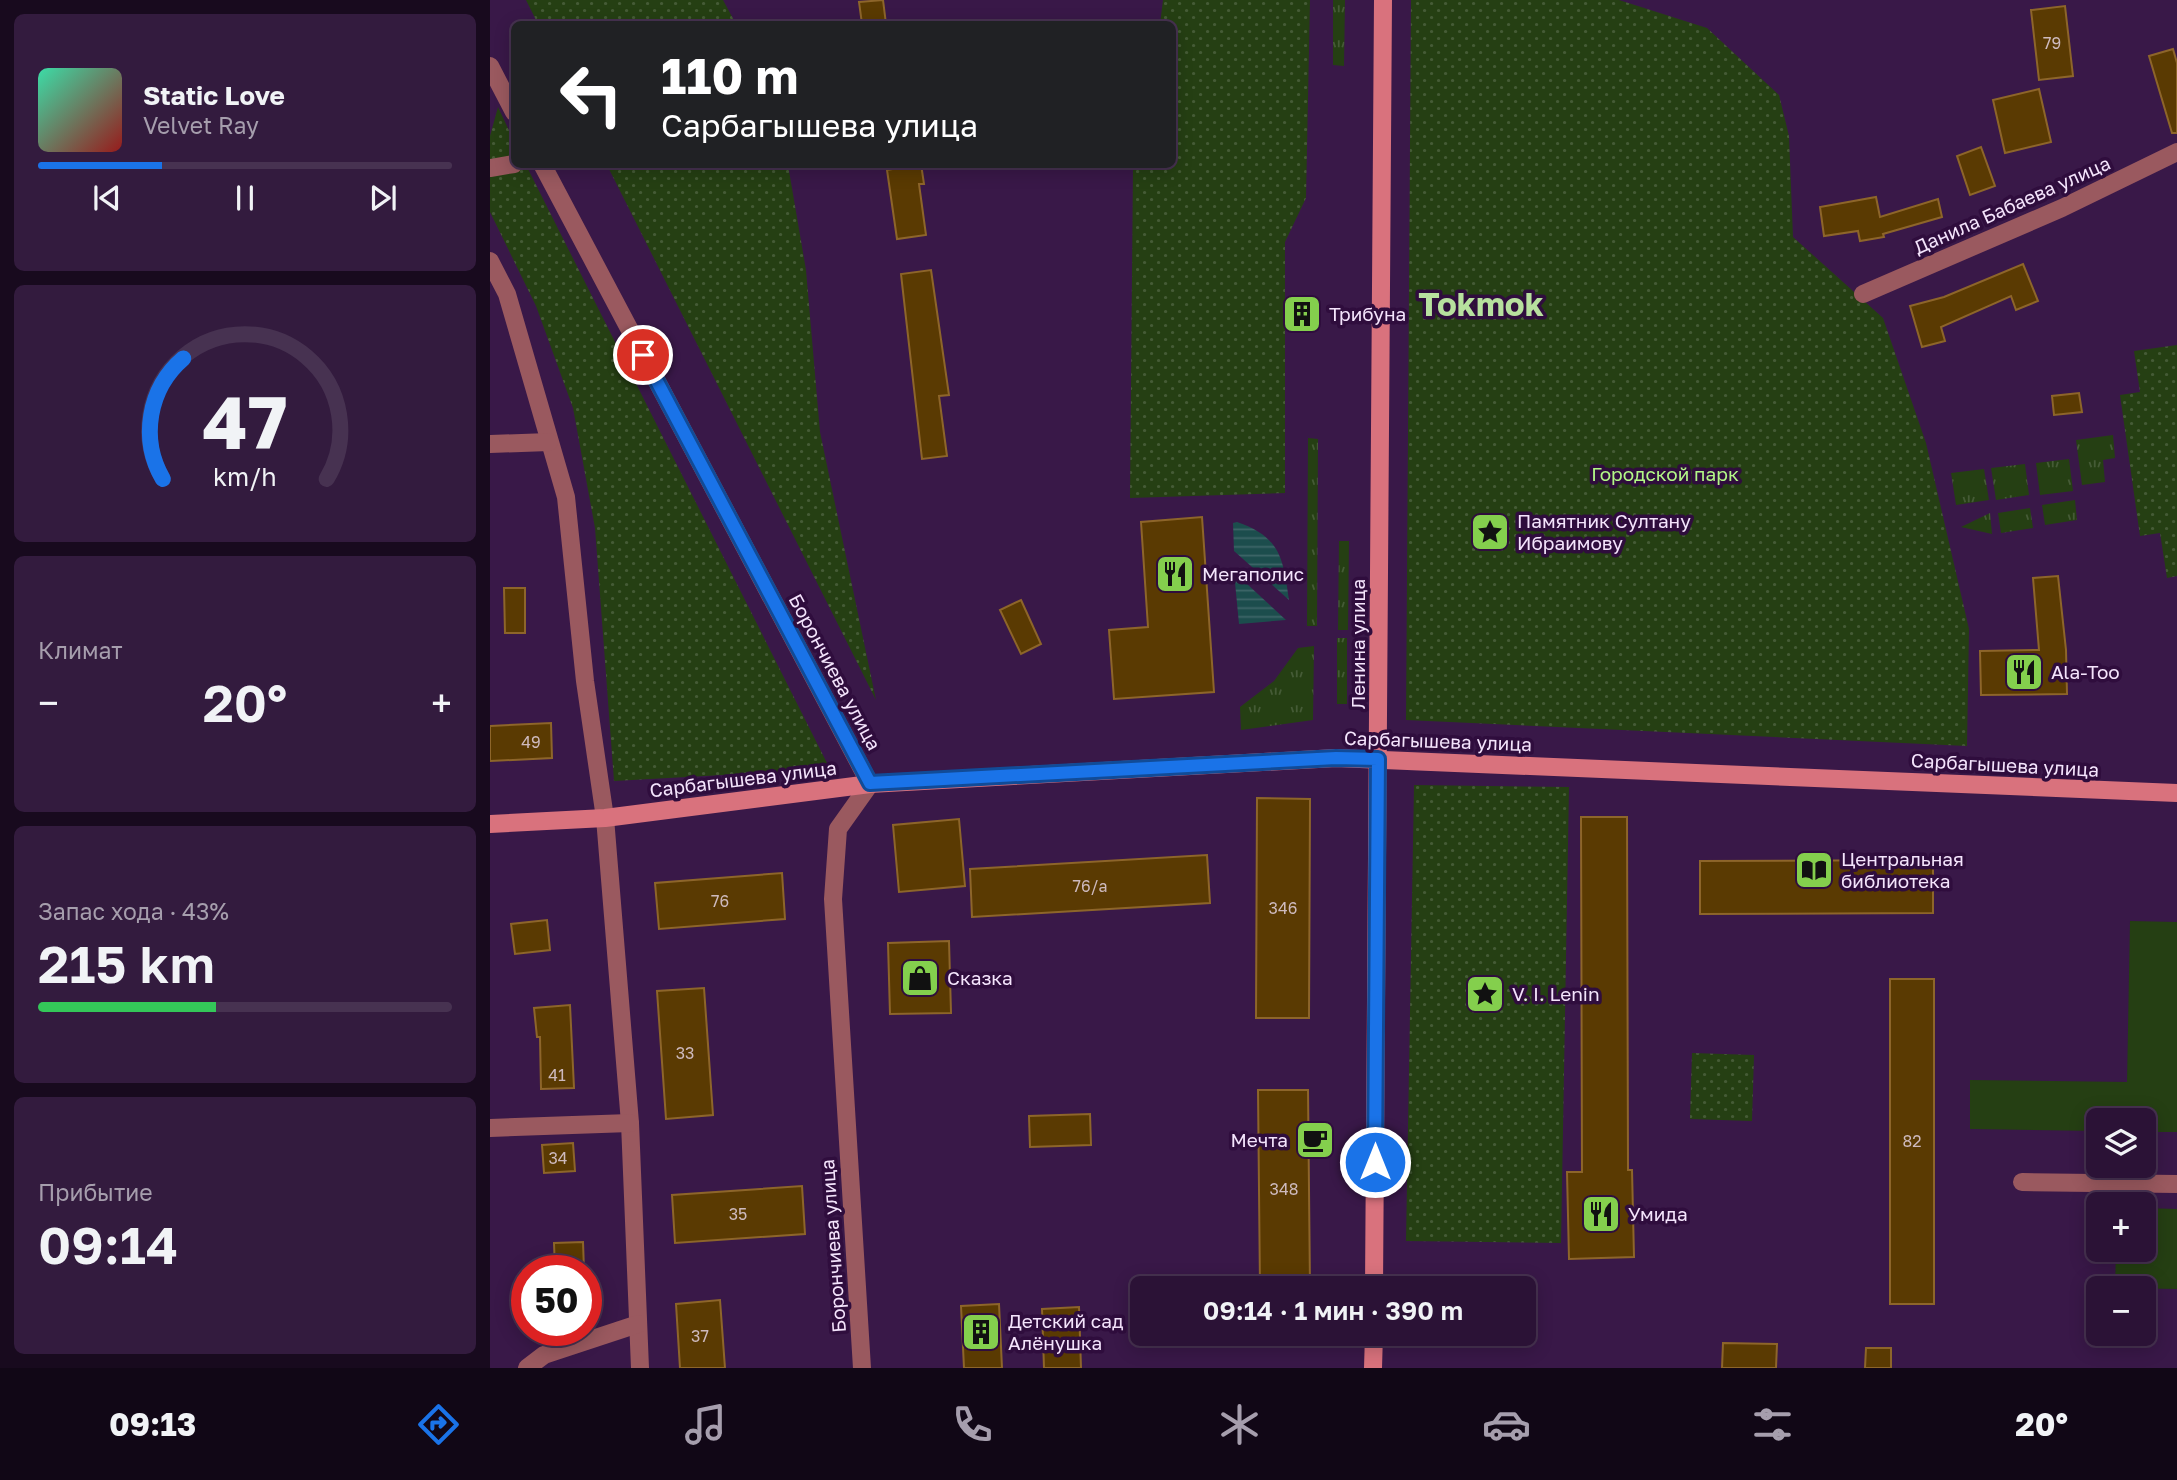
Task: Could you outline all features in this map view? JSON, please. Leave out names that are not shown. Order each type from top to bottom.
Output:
[{"type":"street","name":"Ленина улица","points":[[1374,1276],[1383,0]]},
{"type":"street","points":[[490,66],[511,106]]},
{"type":"street","name":"Данила Бабаева улица","points":[[1863,294],[2062,208],[2177,152]]},
{"type":"street","points":[[490,169],[511,165]]},
{"type":"street","name":"Борончиева улица","points":[[544,168],[870,783],[838,829],[833,899],[862,1368]]},
{"type":"street","points":[[490,261],[507,294],[566,497],[585,681],[605,818],[630,1123],[640,1368]]},
{"type":"street","points":[[490,444],[549,442]]},
{"type":"street","name":"Сарбагышева улица","points":[[490,824],[605,818],[870,783],[1336,758],[2177,793]]},
{"type":"street","points":[[490,1128],[630,1123]]},
{"type":"street","points":[[2022,1182],[2177,1184]]},
{"type":"street","points":[[527,1368],[544,1355],[638,1324]]},
{"type":"street","points":[[1373,1368],[1374,1346]]},
{"type":"green space","points":[[526,0],[723,0],[734,21],[536,21]]},
{"type":"green space","points":[[1163,0],[1310,0],[1306,198],[1285,242],[1285,493],[1130,498],[1133,168],[1176,168],[1176,21],[1160,21]]},
{"type":"green space","points":[[1333,0],[1345,0],[1344,66],[1333,65]]},
{"type":"green space","name":"Городской парк","points":[[1411,0],[1619,0],[1707,28],[1779,95],[1789,136],[1793,237],[1883,318],[1926,443],[1969,629],[1967,746],[1406,720]]},
{"type":"green space","points":[[498,107],[511,135],[511,168],[528,168],[830,769],[614,781],[595,528],[573,408],[536,306],[490,212],[490,136]]},
{"type":"green space","points":[[609,168],[789,168],[806,270],[820,432],[876,700]]},
{"type":"green space","points":[[2177,345],[2177,576],[2167,578],[2160,533],[2140,536],[2120,395],[2140,392],[2134,351]]},
{"type":"green space","points":[[2113,435],[2115,458],[2103,460],[2105,482],[2082,485],[2076,440]]},
{"type":"green space","points":[[1308,438],[1318,439],[1317,626],[1307,626]]},
{"type":"green space","points":[[2069,459],[2073,491],[2040,495],[2036,463]]},
{"type":"green space","points":[[2025,464],[2029,495],[1996,500],[1991,468]]},
{"type":"green space","points":[[1984,469],[1989,500],[1956,505],[1951,473]]},
{"type":"green space","points":[[2075,500],[2077,520],[2045,525],[2042,505]]},
{"type":"green space","points":[[2030,508],[2033,528],[2001,533],[1998,513]]},
{"type":"green space","points":[[1990,513],[1992,534],[1961,527]]},
{"type":"green space","points":[[1339,541],[1349,541],[1348,630],[1338,630]]},
{"type":"green space","points":[[1337,638],[1347,638],[1347,704],[1337,704]]},
{"type":"green space","points":[[1314,646],[1313,720],[1241,730],[1240,707],[1274,681],[1298,648]]},
{"type":"green space","points":[[1414,785],[1569,787],[1561,1243],[1406,1241]]},
{"type":"green space","points":[[2130,921],[2177,922],[2177,1132],[2156,1132],[2156,1108],[2086,1108],[2086,1131],[1970,1129],[1970,1080],[2127,1082]]},
{"type":"green space","points":[[1692,1053],[1754,1055],[1752,1121],[1690,1119]]},
{"type":"green space","points":[[2156,1208],[2177,1209],[2177,1289],[2156,1289],[2156,1276],[2115,1276],[2116,1262],[2156,1262]]},
{"type":"shaded area","points":[[1237,522],[1263,535],[1277,551],[1285,573],[1289,600],[1234,551],[1233,523]]},
{"type":"shaded area","points":[[1234,572],[1286,620],[1239,624]]},
{"type":"building","points":[[883,0],[886,21],[862,21],[859,2]]},
{"type":"building","points":[[2065,6],[2073,76],[2039,80],[2031,10]]},
{"type":"building","points":[[2173,49],[2177,63],[2177,133],[2172,133],[2149,56]]},
{"type":"building","points":[[2039,89],[2051,142],[2005,153],[1993,100]]},
{"type":"building","points":[[1981,147],[1995,186],[1970,195],[1957,156]]},
{"type":"building","points":[[922,168],[924,184],[919,184],[926,235],[897,239],[887,170]]},
{"type":"building","points":[[1876,197],[1880,217],[1938,199],[1942,217],[1883,234],[1884,237],[1860,241],[1858,231],[1824,236],[1820,207]]},
{"type":"building","points":[[2023,264],[2038,301],[2016,310],[2011,296],[1941,327],[1945,341],[1922,347],[1910,306],[1944,297]]},
{"type":"building","points":[[931,270],[949,395],[939,396],[947,456],[922,459],[901,274]]},
{"type":"building","points":[[2079,393],[2082,412],[2054,415],[2052,396]]},
{"type":"building","name":"Мегаполис","points":[[1202,517],[1214,692],[1114,699],[1109,630],[1148,627],[1141,522]]},
{"type":"building","name":"Ala-Too","points":[[2058,576],[2066,650],[2067,694],[1981,695],[1980,651],[2039,650],[2033,578]]},
{"type":"building","points":[[504,588],[525,588],[525,633],[505,633]]},
{"type":"building","points":[[1021,600],[1041,644],[1021,654],[1000,610]]},
{"type":"building","points":[[551,723],[552,758],[490,761],[490,726]]},
{"type":"building","points":[[1257,798],[1310,799],[1309,1018],[1256,1018]]},
{"type":"building","points":[[1581,817],[1627,817],[1628,1170],[1632,1170],[1634,1257],[1569,1259],[1567,1172],[1582,1172]]},
{"type":"building","points":[[959,819],[965,886],[899,892],[893,825]]},
{"type":"building","points":[[1207,855],[1210,903],[972,917],[970,869]]},
{"type":"building","points":[[1933,860],[1933,913],[1700,914],[1700,861]]},
{"type":"building","points":[[782,873],[785,919],[659,929],[655,883]]},
{"type":"building","points":[[547,920],[550,950],[515,954],[511,924]]},
{"type":"building","name":"Сказка","points":[[949,941],[951,1013],[890,1014],[888,943]]},
{"type":"building","points":[[1890,979],[1934,979],[1934,1304],[1890,1304]]},
{"type":"building","points":[[704,988],[713,1115],[666,1119],[657,991]]},
{"type":"building","points":[[570,1005],[574,1088],[541,1089],[540,1037],[537,1037],[534,1008]]},
{"type":"building","points":[[1258,1090],[1308,1090],[1310,1276],[1260,1276]]},
{"type":"building","points":[[1090,1114],[1091,1145],[1030,1147],[1029,1116]]},
{"type":"building","points":[[573,1143],[575,1171],[544,1173],[542,1145]]},
{"type":"building","points":[[802,1186],[805,1234],[675,1243],[672,1195]]},
{"type":"building","points":[[583,1242],[583,1255],[554,1255],[554,1243]]},
{"type":"building","points":[[720,1300],[725,1368],[680,1368],[676,1304]]},
{"type":"building","points":[[999,1304],[1002,1368],[964,1368],[961,1306]]},
{"type":"building","points":[[1079,1307],[1081,1368],[1044,1368],[1042,1309]]},
{"type":"building","points":[[1723,1343],[1777,1344],[1776,1368],[1722,1368]]},
{"type":"building","points":[[1866,1348],[1891,1348],[1891,1368],[1865,1368]]},
{"type":"place","name":"Трибуна","points":[[1302,314]]},
{"type":"place","name":"Памятник Султану Ибраимову","points":[[1490,532]]},
{"type":"place","name":"Мегаполис","points":[[1175,574]]},
{"type":"place","name":"Ala-Too","points":[[2024,672]]},
{"type":"place","name":"Центральная библиотека","points":[[1814,870]]},
{"type":"place","name":"Сказка","points":[[920,978]]},
{"type":"place","name":"V. I. Lenin","points":[[1485,994]]},
{"type":"place","name":"Мечта","points":[[1315,1140]]},
{"type":"place","name":"Умида","points":[[1601,1214]]},
{"type":"place","name":"Детский сад Алёнушка","points":[[981,1332]]},
{"type":"district","name":"Tokmok","points":[[1481,304]]},
{"type":"route","points":[[643,355],[870,783],[1336,758],[1378,759],[1375,1162]]}]
